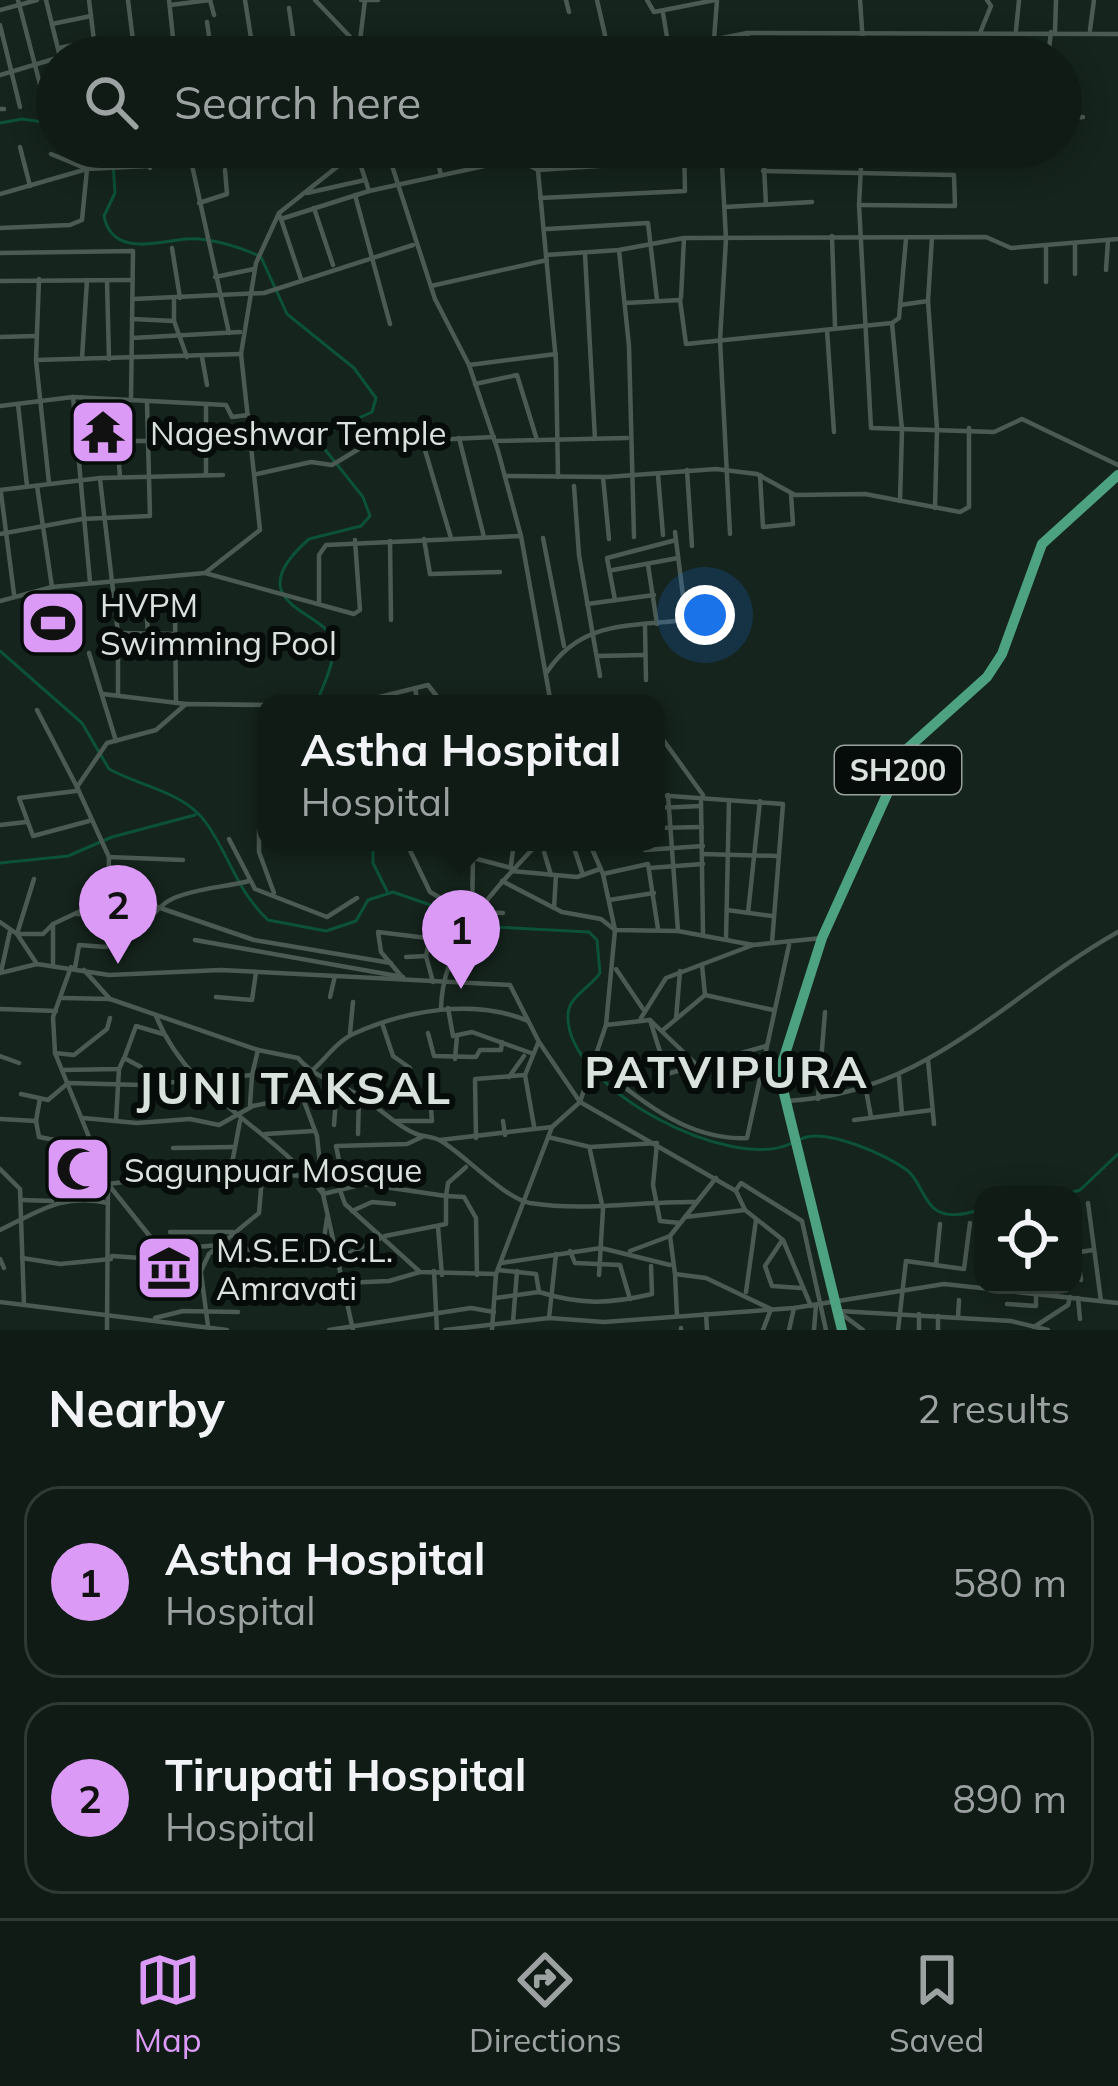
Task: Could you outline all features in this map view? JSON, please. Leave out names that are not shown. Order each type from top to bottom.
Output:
[{"type":"main road","name":"SH200","points":[[842,1330],[782,1101],[781,1065],[821,938],[908,748],[987,677],[1002,655],[1042,544],[1118,475]]},
{"type":"street","points":[[0,10],[37,0]]},
{"type":"street","points":[[46,0],[54,36]]},
{"type":"street","points":[[89,0],[93,36]]},
{"type":"street","points":[[128,0],[132,36]]},
{"type":"street","points":[[173,36],[170,3],[210,0],[214,15]]},
{"type":"street","points":[[245,0],[251,36]]},
{"type":"street","points":[[315,0],[345,36]]},
{"type":"street","points":[[359,36],[363,1],[378,0]]},
{"type":"street","points":[[566,0],[568,12]]},
{"type":"street","points":[[597,0],[605,36]]},
{"type":"street","points":[[647,0],[651,11],[716,0],[714,36]]},
{"type":"street","points":[[860,0],[864,35]]},
{"type":"street","points":[[980,34],[991,6],[987,0]]},
{"type":"street","points":[[1016,33],[1019,0]]},
{"type":"street","points":[[1052,36],[1056,0]]},
{"type":"street","points":[[1090,33],[1094,0]]},
{"type":"street","points":[[0,75],[36,65],[18,3]]},
{"type":"street","points":[[289,8],[293,36]]},
{"type":"street","points":[[663,11],[667,36]]},
{"type":"street","points":[[52,24],[91,16]]},
{"type":"street","points":[[206,22],[208,36]]},
{"type":"street","points":[[0,25],[20,106]]},
{"type":"street","points":[[733,36],[1118,34]]},
{"type":"street","points":[[20,148],[30,186]]},
{"type":"street","points":[[0,194],[87,169],[150,168]]},
{"type":"street","points":[[191,168],[230,333]]},
{"type":"street","points":[[205,573],[260,530],[242,354],[255,266],[280,216],[335,168]]},
{"type":"street","points":[[363,168],[369,191]]},
{"type":"street","points":[[393,168],[415,245],[469,365],[494,439],[521,536],[550,695]]},
{"type":"street","points":[[439,168],[441,175]]},
{"type":"street","points":[[280,216],[474,168]]},
{"type":"street","points":[[534,168],[571,168]]},
{"type":"street","points":[[540,198],[683,191],[688,188],[686,168]]},
{"type":"street","points":[[722,168],[726,239],[720,340],[730,534]]},
{"type":"street","points":[[764,168],[766,205]]},
{"type":"street","points":[[860,168],[871,426],[996,432],[1022,419],[1118,465]]},
{"type":"street","points":[[0,228],[77,224],[84,216],[87,169]]},
{"type":"street","points":[[199,204],[227,194],[225,170]]},
{"type":"street","points":[[538,170],[556,354],[558,477]]},
{"type":"street","points":[[764,171],[954,175],[955,206],[859,205]]},
{"type":"street","points":[[302,194],[365,180]]},
{"type":"street","points":[[355,195],[391,324]]},
{"type":"street","points":[[724,207],[812,202]]},
{"type":"street","points":[[314,208],[334,267]]},
{"type":"street","points":[[280,216],[301,279]]},
{"type":"street","points":[[544,230],[646,222],[653,241],[656,300]]},
{"type":"street","points":[[832,236],[835,329]]},
{"type":"street","points":[[900,501],[902,430],[892,323],[900,305],[907,236]]},
{"type":"street","points":[[932,237],[928,301],[937,429],[935,508]]},
{"type":"street","points":[[431,286],[547,258],[684,238],[986,237],[1011,248],[1118,239]]},
{"type":"street","points":[[684,238],[680,300],[684,343],[892,323]]},
{"type":"street","points":[[1106,270],[1108,240]]},
{"type":"street","points":[[1046,243],[1046,282]]},
{"type":"street","points":[[1075,243],[1075,274]]},
{"type":"street","points":[[133,299],[264,293],[415,245]]},
{"type":"street","points":[[172,248],[177,298],[174,321],[188,357]]},
{"type":"street","points":[[619,250],[634,536]]},
{"type":"street","points":[[0,253],[133,251],[131,400]]},
{"type":"street","points":[[585,254],[595,439]]},
{"type":"street","points":[[214,277],[255,266]]},
{"type":"street","points":[[39,279],[36,360],[49,484]]},
{"type":"street","points":[[82,360],[88,280]]},
{"type":"street","points":[[107,280],[110,359]]},
{"type":"street","points":[[0,281],[132,280]]},
{"type":"street","points":[[625,303],[680,300]]},
{"type":"street","points":[[900,305],[928,301]]},
{"type":"street","points":[[132,319],[174,321]]},
{"type":"street","points":[[826,330],[834,432]]},
{"type":"street","points":[[132,338],[242,332]]},
{"type":"street","points":[[0,337],[36,336]]},
{"type":"street","points":[[36,360],[133,361],[242,354]]},
{"type":"street","points":[[469,365],[556,354]]},
{"type":"street","points":[[202,357],[207,385]]},
{"type":"street","points":[[476,384],[517,375],[537,440]]},
{"type":"street","points":[[73,398],[90,582]]},
{"type":"street","points":[[0,406],[114,399],[226,405],[232,417],[248,416]]},
{"type":"street","points":[[114,399],[120,477]]},
{"type":"street","points":[[3,533],[82,519],[150,516],[147,401]]},
{"type":"street","points":[[17,404],[27,486]]},
{"type":"street","points":[[206,404],[206,475]]},
{"type":"street","points":[[505,476],[603,477],[724,470],[760,475],[791,494],[865,494],[961,512],[969,507],[969,428]]},
{"type":"street","points":[[257,474],[305,463],[332,464],[369,443],[422,438],[629,438]]},
{"type":"street","points":[[422,438],[451,538]]},
{"type":"street","points":[[459,438],[484,537]]},
{"type":"street","points":[[116,441],[206,441]]},
{"type":"street","points":[[688,470],[692,546]]},
{"type":"street","points":[[658,473],[663,535]]},
{"type":"street","points":[[14,594],[0,490],[100,478],[223,475]]},
{"type":"street","points":[[760,475],[763,526],[793,524],[791,494]]},
{"type":"street","points":[[603,477],[609,539]]},
{"type":"street","points":[[100,478],[103,518]]},
{"type":"street","points":[[37,485],[52,587]]},
{"type":"street","points":[[574,486],[600,676]]},
{"type":"street","points":[[103,518],[108,518],[118,633],[118,695]]},
{"type":"street","points":[[319,602],[321,550],[355,540],[521,536]]},
{"type":"street","points":[[545,674],[564,646],[591,632],[686,620],[675,536],[607,558],[615,600]]},
{"type":"street","points":[[543,538],[564,646]]},
{"type":"street","points":[[390,539],[391,620]]},
{"type":"street","points":[[424,539],[430,574],[500,572]]},
{"type":"street","points":[[0,601],[52,587],[205,573],[319,602],[350,615],[359,610],[355,540]]},
{"type":"street","points":[[610,571],[678,559]]},
{"type":"street","points":[[648,565],[657,624]]},
{"type":"street","points":[[587,604],[653,595]]},
{"type":"street","points":[[175,611],[176,702]]},
{"type":"street","points":[[147,619],[148,633]]},
{"type":"street","points":[[644,625],[646,680]]},
{"type":"street","points":[[118,633],[176,634]]},
{"type":"street","points":[[89,652],[116,741]]},
{"type":"street","points":[[596,656],[645,655]]},
{"type":"street","points":[[387,695],[428,685],[436,695]]},
{"type":"street","points":[[415,688],[416,695]]},
{"type":"street","points":[[103,694],[186,704],[257,705]]},
{"type":"street","points":[[89,821],[33,836],[19,798],[77,789],[102,751],[116,741],[156,730],[186,704]]},
{"type":"street","points":[[37,710],[109,857],[108,898]]},
{"type":"street","points":[[665,744],[702,800],[703,934]]},
{"type":"street","points":[[678,931],[668,795],[760,801],[784,806],[772,945]]},
{"type":"street","points":[[665,807],[702,800]]},
{"type":"street","points":[[726,939],[729,800]]},
{"type":"street","points":[[748,913],[760,801]]},
{"type":"street","points":[[0,825],[26,822]]},
{"type":"street","points":[[665,827],[702,827]]},
{"type":"street","points":[[229,839],[255,889],[327,917],[357,898]]},
{"type":"street","points":[[665,849],[778,856]]},
{"type":"street","points":[[263,851],[274,893]]},
{"type":"street","points":[[410,851],[430,892],[473,915],[503,913]]},
{"type":"street","points":[[449,851],[554,875],[648,864],[658,929]]},
{"type":"street","points":[[512,868],[513,851]]},
{"type":"street","points":[[455,1059],[457,1036],[444,1008],[442,982],[473,915],[530,851]]},
{"type":"street","points":[[575,851],[584,875]]},
{"type":"street","points":[[492,1328],[498,1269],[552,1127],[580,1102],[606,1025],[615,930],[593,851]]},
{"type":"street","points":[[544,852],[554,875],[554,908]]},
{"type":"street","points":[[473,855],[473,915]]},
{"type":"street","points":[[109,857],[182,860]]},
{"type":"street","points":[[650,868],[703,865]]},
{"type":"street","points":[[131,898],[111,909],[110,916],[129,924],[154,920],[163,905],[247,880],[266,869]]},
{"type":"street","points":[[0,973],[34,879]]},
{"type":"street","points":[[502,881],[554,908],[601,919],[615,930],[678,931],[753,945],[789,945],[821,938]]},
{"type":"street","points":[[609,900],[654,893]]},
{"type":"street","points":[[13,933],[43,934],[52,924],[108,898],[131,898],[163,905],[254,940],[391,963]]},
{"type":"street","points":[[727,910],[772,916]]},
{"type":"street","points":[[76,914],[95,915]]},
{"type":"street","points":[[0,922],[37,964]]},
{"type":"street","points":[[52,924],[52,965]]},
{"type":"street","points":[[405,978],[381,952],[378,932],[460,942]]},
{"type":"street","points":[[782,1101],[866,1090],[899,1075],[1118,932]]},
{"type":"street","points":[[429,939],[426,956],[433,982]]},
{"type":"street","points":[[195,940],[405,978],[510,985],[539,1042],[580,1102],[736,1191],[745,1210],[783,1240],[801,1288],[816,1305],[814,1330]]},
{"type":"street","points":[[106,947],[79,945],[56,1011],[55,1053],[109,1184],[177,1270],[201,1273]]},
{"type":"street","points":[[606,1025],[642,1013],[666,978],[680,970],[753,945]]},
{"type":"street","points":[[592,1063],[650,1108],[723,1139],[748,1137],[749,1114],[768,1059],[766,1046],[789,945]]},
{"type":"street","points":[[406,957],[426,956]]},
{"type":"street","points":[[701,962],[705,995]]},
{"type":"street","points":[[0,973],[37,964],[109,974],[256,972],[405,978]]},
{"type":"street","points":[[614,967],[642,1013],[699,1067]]},
{"type":"street","points":[[84,970],[110,999]]},
{"type":"street","points":[[676,1018],[680,970]]},
{"type":"street","points":[[216,997],[252,1000],[256,972]]},
{"type":"street","points":[[331,997],[335,976]]},
{"type":"street","points":[[705,995],[773,1010]]},
{"type":"street","points":[[663,1030],[705,995]]},
{"type":"street","points":[[63,998],[110,999],[258,1050],[298,1058],[311,1072],[424,1136],[476,1138],[552,1127]]},
{"type":"street","points":[[350,1036],[353,1003]]},
{"type":"street","points":[[353,1328],[302,1096],[303,1078],[350,1036],[444,1008],[504,1010],[529,1022]]},
{"type":"street","points":[[0,1009],[56,1011]]},
{"type":"street","points":[[818,1099],[824,1012]]},
{"type":"street","points":[[156,1016],[163,1034],[196,1078],[237,1119],[290,1153],[323,1195]]},
{"type":"street","points":[[55,1053],[74,1055],[107,1029],[110,1018]]},
{"type":"street","points":[[650,1020],[667,1074],[766,1046]]},
{"type":"street","points":[[116,1120],[119,1069],[136,1025],[163,1034]]},
{"type":"street","points":[[383,1026],[393,1056],[410,1068]]},
{"type":"street","points":[[457,1036],[472,1032],[503,1039],[532,1053]]},
{"type":"street","points":[[428,1034],[434,1056],[455,1059],[476,1057],[480,1050],[501,1050],[503,1039]]},
{"type":"street","points":[[534,1126],[525,1075],[539,1042]]},
{"type":"street","points":[[250,1110],[258,1050]]},
{"type":"street","points":[[0,1055],[19,1063]]},
{"type":"street","points":[[509,1077],[524,1056]]},
{"type":"street","points":[[124,1058],[141,1067],[142,1085]]},
{"type":"street","points":[[768,1059],[781,1065]]},
{"type":"street","points":[[928,1060],[934,1124]]},
{"type":"street","points":[[62,1070],[119,1069]]},
{"type":"street","points":[[396,1121],[432,1121],[428,1071]]},
{"type":"street","points":[[21,1094],[48,1100],[68,1084],[142,1085],[253,1075]]},
{"type":"street","points":[[476,1138],[475,1079],[525,1075]]},
{"type":"street","points":[[899,1075],[902,1114]]},
{"type":"street","points":[[334,1125],[337,1084]]},
{"type":"street","points":[[866,1090],[871,1117]]},
{"type":"street","points":[[83,1118],[190,1119],[219,1125],[250,1110],[302,1096]]},
{"type":"street","points":[[358,1134],[359,1096]]},
{"type":"street","points":[[40,1098],[39,1137],[65,1142]]},
{"type":"street","points":[[854,1120],[932,1110]]},
{"type":"street","points":[[230,1174],[237,1119]]},
{"type":"street","points":[[0,1120],[36,1121]]},
{"type":"street","points":[[502,1121],[505,1135]]},
{"type":"street","points":[[260,1134],[313,1131]]},
{"type":"street","points":[[420,1272],[352,1211],[342,1190],[336,1146],[407,1144],[424,1136]]},
{"type":"street","points":[[548,1137],[590,1147],[657,1143]]},
{"type":"street","points":[[440,1140],[467,1166],[498,1180],[508,1194],[525,1202],[603,1209],[656,1201],[697,1202]]},
{"type":"street","points":[[657,1143],[660,1221],[745,1210]]},
{"type":"street","points":[[173,1148],[233,1147]]},
{"type":"street","points":[[590,1147],[603,1209],[599,1274]]},
{"type":"street","points":[[163,1250],[219,1245],[340,1260],[385,1236],[446,1224],[448,1183],[467,1166]]},
{"type":"street","points":[[0,1169],[20,1200],[24,1305]]},
{"type":"street","points":[[109,1184],[202,1172],[262,1178],[309,1176]]},
{"type":"street","points":[[208,1326],[201,1273],[219,1245],[259,1213],[262,1178]]},
{"type":"street","points":[[628,1252],[670,1236],[716,1178]]},
{"type":"street","points":[[0,1185],[13,1183]]},
{"type":"street","points":[[736,1191],[741,1183],[802,1221],[816,1305],[826,1330]]},
{"type":"street","points":[[107,1330],[109,1184]]},
{"type":"street","points":[[323,1195],[342,1190],[464,1197],[476,1218],[477,1275]]},
{"type":"street","points":[[20,1200],[80,1197],[108,1203]]},
{"type":"street","points":[[0,1230],[52,1201]]},
{"type":"street","points":[[352,1211],[372,1202],[394,1204]]},
{"type":"street","points":[[1088,1203],[1101,1301]]},
{"type":"street","points":[[321,1261],[328,1212]]},
{"type":"street","points":[[746,1293],[756,1220]]},
{"type":"street","points":[[898,1330],[906,1261],[964,1269],[970,1223]]},
{"type":"street","points":[[936,1265],[940,1224]]},
{"type":"street","points":[[438,1225],[436,1312],[441,1330],[545,1319],[634,1320],[816,1305],[985,1319],[1048,1330]]},
{"type":"street","points":[[170,1232],[233,1232]]},
{"type":"street","points":[[670,1236],[677,1316]]},
{"type":"street","points":[[783,1240],[766,1266],[772,1286],[801,1288]]},
{"type":"street","points":[[344,1283],[388,1281],[420,1272],[477,1275],[556,1254],[601,1248],[670,1265]]},
{"type":"street","points":[[1082,1251],[1093,1250]]},
{"type":"street","points":[[570,1251],[575,1263],[620,1265],[630,1299]]},
{"type":"street","points":[[540,1330],[551,1296],[556,1254]]},
{"type":"street","points":[[22,1258],[60,1264],[111,1257],[170,1260]]},
{"type":"street","points":[[0,1258],[4,1268]]},
{"type":"street","points":[[495,1298],[539,1292],[584,1306],[630,1299],[652,1294],[651,1264]]},
{"type":"street","points":[[498,1269],[536,1274],[539,1292]]},
{"type":"street","points":[[513,1322],[517,1271]]},
{"type":"street","points":[[674,1274],[746,1293],[771,1309]]},
{"type":"street","points":[[837,1307],[902,1290],[974,1285]]},
{"type":"street","points":[[1007,1304],[1036,1306],[1036,1294]]},
{"type":"street","points":[[1059,1294],[1118,1303]]},
{"type":"street","points":[[1070,1296],[1080,1319]]},
{"type":"street","points":[[1030,1329],[1068,1305],[1070,1296]]},
{"type":"street","points":[[958,1317],[959,1300]]},
{"type":"street","points":[[0,1302],[227,1330]]},
{"type":"street","points":[[604,1303],[612,1330]]},
{"type":"street","points":[[837,1307],[863,1330]]},
{"type":"street","points":[[329,1330],[471,1308],[494,1312]]},
{"type":"street","points":[[789,1330],[794,1308]]},
{"type":"street","points":[[152,1319],[208,1309],[238,1312]]},
{"type":"street","points":[[763,1330],[771,1309]]},
{"type":"street","points":[[706,1314],[707,1330]]},
{"type":"street","points":[[919,1314],[919,1330]]},
{"type":"street","points":[[938,1316],[938,1330]]},
{"type":"street","points":[[948,1316],[949,1330]]},
{"type":"street","points":[[967,1318],[967,1330]]},
{"type":"street","points":[[985,1319],[985,1330]]},
{"type":"street","points":[[634,1320],[635,1330]]},
{"type":"street","points":[[574,1321],[574,1330]]},
{"type":"waterway","points":[[0,123],[36,121]]},
{"type":"waterway","points":[[113,168],[115,193],[104,216],[116,237],[137,244],[204,240],[261,257],[287,314],[354,368],[376,398],[372,412],[320,436],[319,442],[363,497],[370,516],[361,526],[309,539],[288,561],[280,578],[290,603],[326,629],[332,639],[331,664],[319,695]]},
{"type":"waterway","points":[[0,651],[82,723],[109,769],[174,797],[197,813],[268,920],[326,931],[356,921],[368,900],[393,892],[494,927],[589,932],[597,940],[600,973],[576,997],[568,1015],[574,1043],[593,1070],[656,1118],[694,1135],[731,1146],[765,1149],[792,1143]]},
{"type":"waterway","points":[[0,863],[68,856],[112,837],[195,815]]},
{"type":"waterway","points":[[373,851],[373,863],[387,891]]},
{"type":"waterway","points":[[801,1139],[825,1137],[856,1145],[908,1171],[941,1213],[974,1211]]},
{"type":"waterway","points":[[1082,1188],[1118,1154]]},
{"type":"place","name":"Nageshwar Temple","points":[[103,432]]},
{"type":"place","name":"HVPM Swimming Pool","points":[[53,623]]},
{"type":"place","name":"Tirupati Hospital","points":[[118,964]]},
{"type":"place","name":"Astha Hospital","points":[[461,989]]},
{"type":"place","name":"Sagunpuar Mosque","points":[[78,1169]]},
{"type":"place","name":"M.S.E.D.C.L. Amravati","points":[[169,1268]]},
{"type":"district","name":"PATVIPURA","points":[[727,1071]]},
{"type":"district","name":"JUNI TAKSAL","points":[[295,1087]]}]
